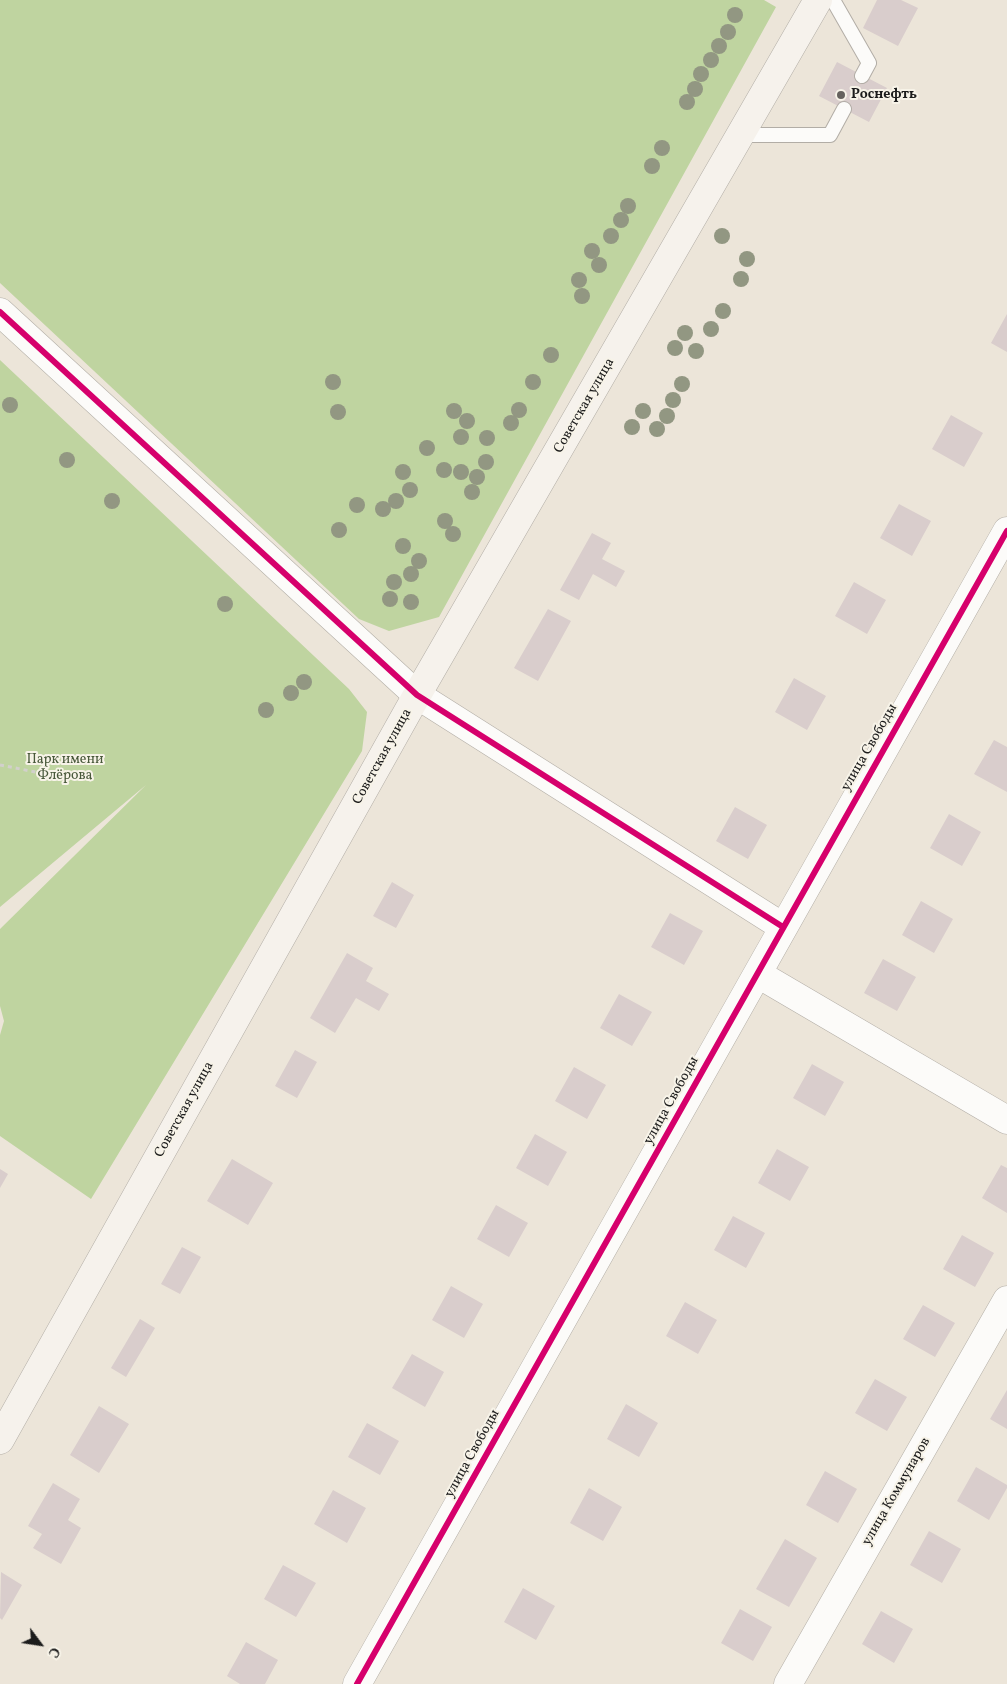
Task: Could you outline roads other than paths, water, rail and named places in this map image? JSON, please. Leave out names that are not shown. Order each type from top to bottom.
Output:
[{"type":"main road","name":"Советская улица","points":[[0,1440],[418,695],[818,0]]},
{"type":"street","points":[[0,312],[418,695],[783,927]]},
{"type":"street","name":"улица Свободы","points":[[357,1684],[1007,530]]},
{"type":"street","points":[[758,974],[1007,1120]]},
{"type":"street","name":"улица Коммунаров","points":[[788,1684],[1007,1300]]},
{"type":"lane","points":[[833,0],[869,63],[862,76]]},
{"type":"lane","points":[[741,135],[830,135],[844,109]]},
{"type":"place","name":"Роснефть","points":[[841,95]]},
{"type":"park label","name":"Парк имени Флёрова","points":[[65,768]]}]
